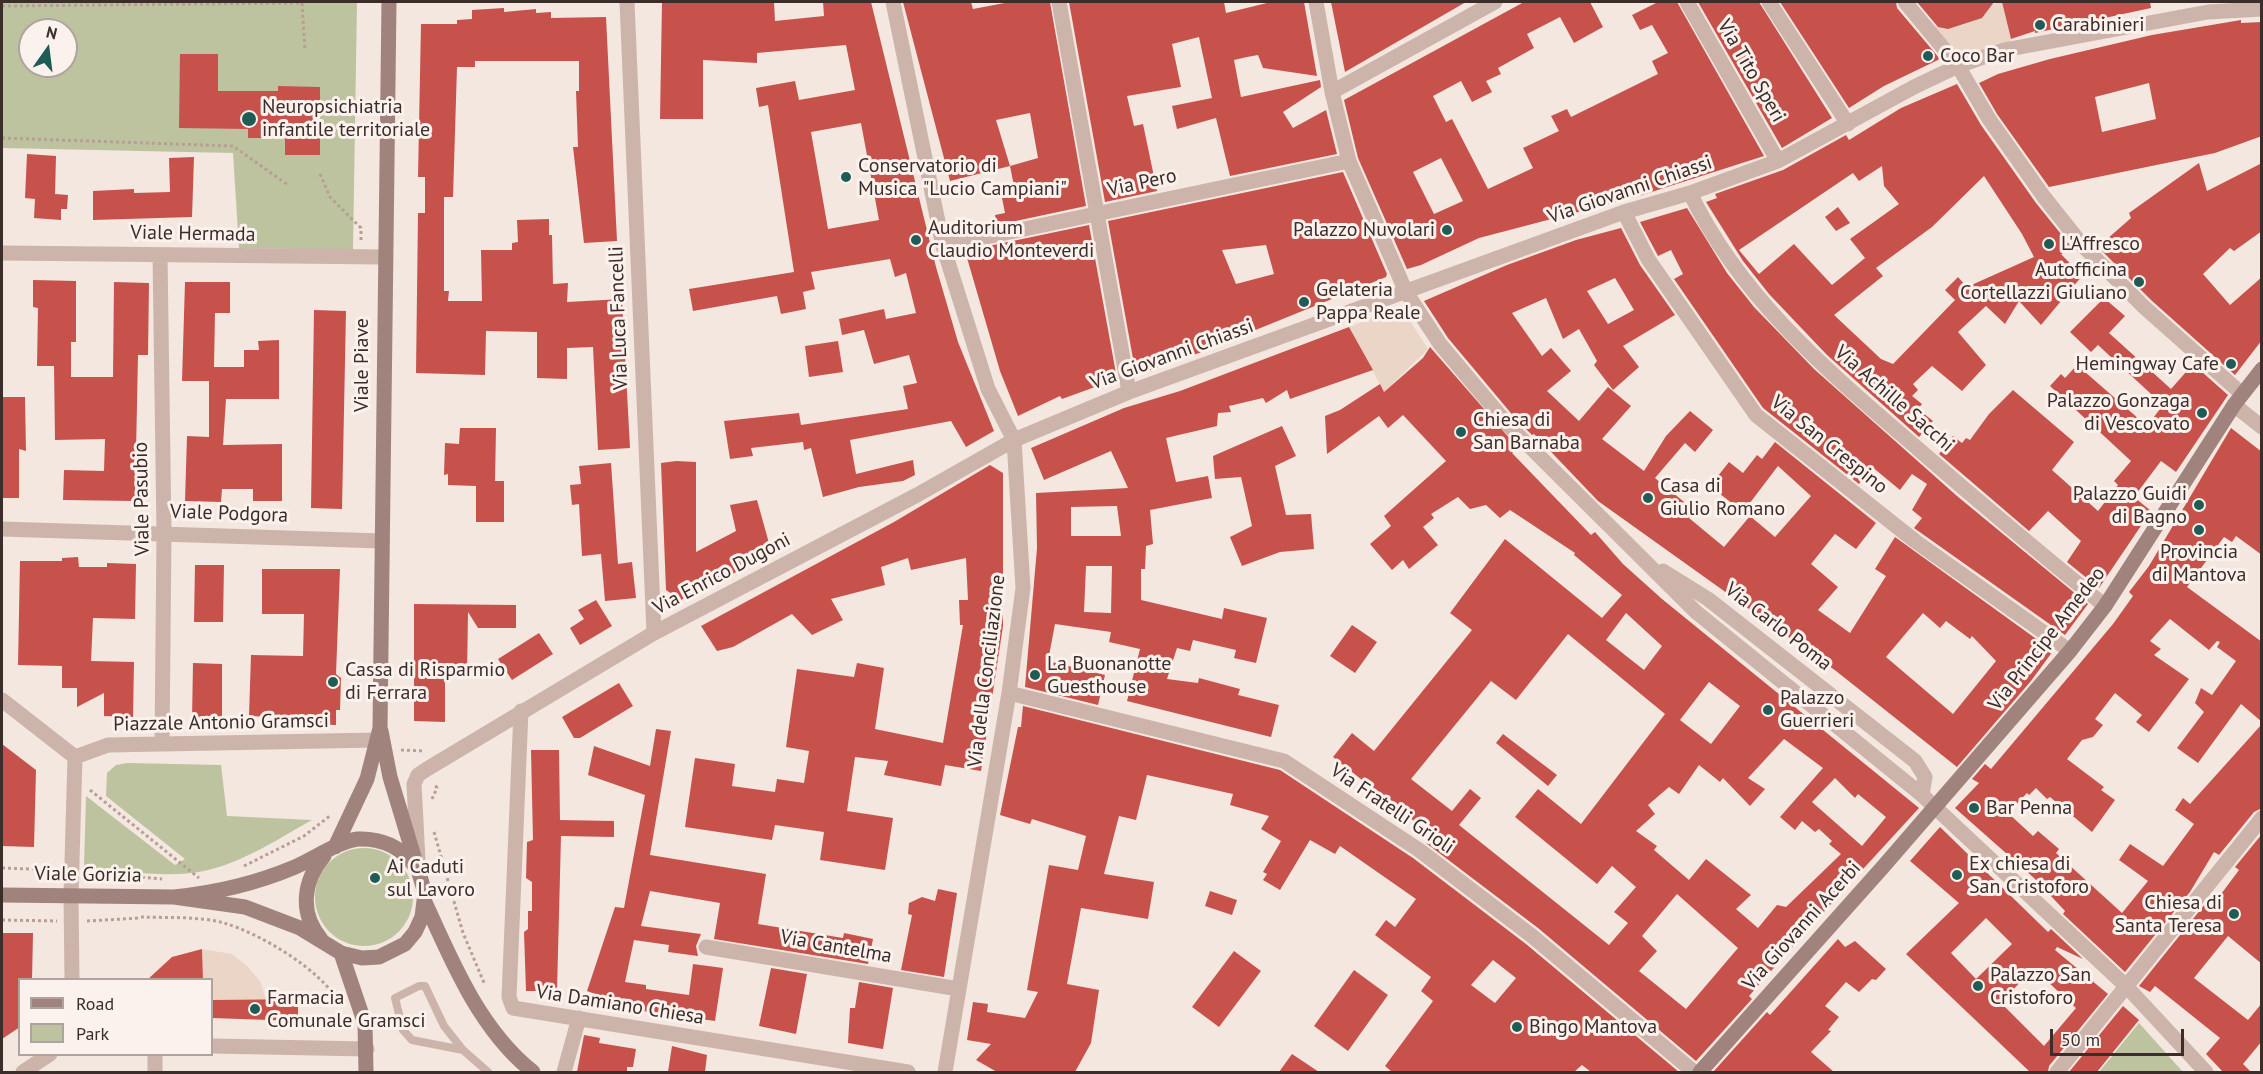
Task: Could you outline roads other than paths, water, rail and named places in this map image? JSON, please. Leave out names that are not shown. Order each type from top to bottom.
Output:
[{"type":"main road","name":"Viale Piave","points":[[378,734],[389,2]]},
{"type":"main road","name":"Via Principe Amedeo","points":[[1934,807],[2070,651],[2105,606],[2238,399],[2262,369]]},
{"type":"main road","points":[[324,942],[316,933],[307,912],[306,891],[314,868],[330,850],[367,778],[378,734]]},
{"type":"main road","points":[[378,734],[419,873],[425,902],[452,960],[487,1021],[533,1072]]},
{"type":"main road","name":"Via Giovanni Acerbi","points":[[1700,1072],[1934,807]]},
{"type":"main road","points":[[174,897],[244,885],[356,839],[376,840],[406,854],[419,873]]},
{"type":"main road","name":"Viale Gorizia","points":[[2,895],[174,897]]},
{"type":"main road","points":[[174,897],[245,907],[300,928],[341,953],[362,958],[379,957],[394,951],[415,932],[422,917],[425,902]]},
{"type":"main road","points":[[341,953],[365,1024],[366,1072]]},
{"type":"street","name":"Via Luca Fancelli","points":[[627,2],[654,633]]},
{"type":"street","name":"Via della Conciliazione","points":[[892,2],[943,246],[988,389],[1014,440],[1023,588],[1009,693],[945,1072]]},
{"type":"street","points":[[1059,2],[1129,392]]},
{"type":"street","name":"Via Carlo Poma","points":[[1316,2],[1332,92],[1349,161],[1406,292],[1440,344],[1508,425],[1696,612],[1922,795],[2127,987],[2206,1072]]},
{"type":"street","points":[[1332,92],[1495,2]]},
{"type":"street","name":"Via Tito Speri","points":[[1687,2],[1778,161]]},
{"type":"street","points":[[1769,2],[1848,124]]},
{"type":"street","points":[[1905,2],[1958,66],[1989,119],[2083,246],[2238,399],[2262,427]]},
{"type":"street","name":"Via Giovanni Chiassi","points":[[1014,440],[1129,392],[1624,212],[1690,193],[1778,161],[1914,87],[1958,66],[2004,50],[2142,23],[2258,6]]},
{"type":"street","name":"Via Pero","points":[[943,246],[1349,161]]},
{"type":"street","name":"Via Achille Sacchi","points":[[1690,193],[1713,239],[1783,328],[1841,382],[2105,606]]},
{"type":"street","name":"Via San Crespino","points":[[1624,212],[1648,259],[1756,415],[1915,541],[2070,651]]},
{"type":"street","name":"Viale Hermada","points":[[2,253],[384,257]]},
{"type":"street","name":"Viale Pasubio","points":[[160,255],[164,533],[162,744]]},
{"type":"street","name":"Via Enrico Dugoni","points":[[419,873],[414,784],[418,775],[453,751],[654,633],[917,495],[1014,440]]},
{"type":"street","name":"Viale Podgora","points":[[2,529],[382,541]]},
{"type":"street","name":"Via Fratelli Grioli","points":[[1009,693],[1284,761],[1419,850],[1532,936],[1694,1072]]},
{"type":"street","points":[[2,700],[75,757],[71,896],[72,978]]},
{"type":"street","name":"Via Damiano Chiesa","points":[[520,711],[509,997],[513,1008],[518,1011],[579,1018],[908,1072]]},
{"type":"street","name":"Piazzale Antonio Gramsci","points":[[75,757],[108,745],[378,734]]},
{"type":"street","points":[[2057,1072],[2262,818]]},
{"type":"street","name":"Via Cantelma","points":[[706,947],[959,989]]},
{"type":"street","points":[[564,1072],[579,1018]]},
{"type":"street","points":[[213,1046],[367,1049]]},
{"type":"street","points":[[23,1072],[47,1056]]},
{"type":"street","points":[[155,1072],[156,1056]]},
{"type":"lane","points":[[463,1050],[412,1040],[404,1030],[395,998],[419,986],[425,986],[444,1026],[463,1050],[488,1072]]},
{"type":"place","name":"Carabinieri","points":[[2040,25]]},
{"type":"place","name":"Coco Bar","points":[[1928,56]]},
{"type":"place","name":"Neuropsichiatria infantile territoriale","points":[[249,119]]},
{"type":"place","name":"Conservatorio di Musica \"Lucio Campiani\"","points":[[846,177]]},
{"type":"place","name":"Palazzo Nuvolari","points":[[1447,230]]},
{"type":"place","name":"Auditorium Claudio Monteverdi","points":[[916,240]]},
{"type":"place","name":"L'Affresco","points":[[2049,244]]},
{"type":"place","name":"Autofficina Cortellazzi Giuliano","points":[[2139,282]]},
{"type":"place","name":"Gelateria Pappa Reale","points":[[1304,302]]},
{"type":"place","name":"Hemingway Cafe","points":[[2231,364]]},
{"type":"place","name":"Palazzo Gonzaga di Vescovato","points":[[2202,413]]},
{"type":"place","name":"Chiesa di San Barnaba","points":[[1461,432]]},
{"type":"place","name":"Casa di Giulio Romano","points":[[1648,498]]},
{"type":"place","name":"Palazzo Guidi di Bagno","points":[[2199,505]]},
{"type":"place","name":"Provincia di Mantova","points":[[2199,530]]},
{"type":"place","name":"La Buonanotte Guesthouse","points":[[1035,675]]},
{"type":"place","name":"Cassa di Risparmio di Ferrara","points":[[333,682]]},
{"type":"place","name":"Palazzo Guerrieri","points":[[1768,710]]},
{"type":"place","name":"Bar Penna","points":[[1974,808]]},
{"type":"place","name":"Ex chiesa di San Cristoforo","points":[[1957,875]]},
{"type":"place","name":"Ai Caduti sul Lavoro","points":[[375,878]]},
{"type":"place","name":"Chiesa di Santa Teresa","points":[[2234,914]]},
{"type":"place","name":"Palazzo San Cristoforo","points":[[1978,986]]},
{"type":"place","name":"Farmacia Comunale Gramsci","points":[[255,1009]]},
{"type":"place","name":"Bingo Mantova","points":[[1517,1027]]}]
